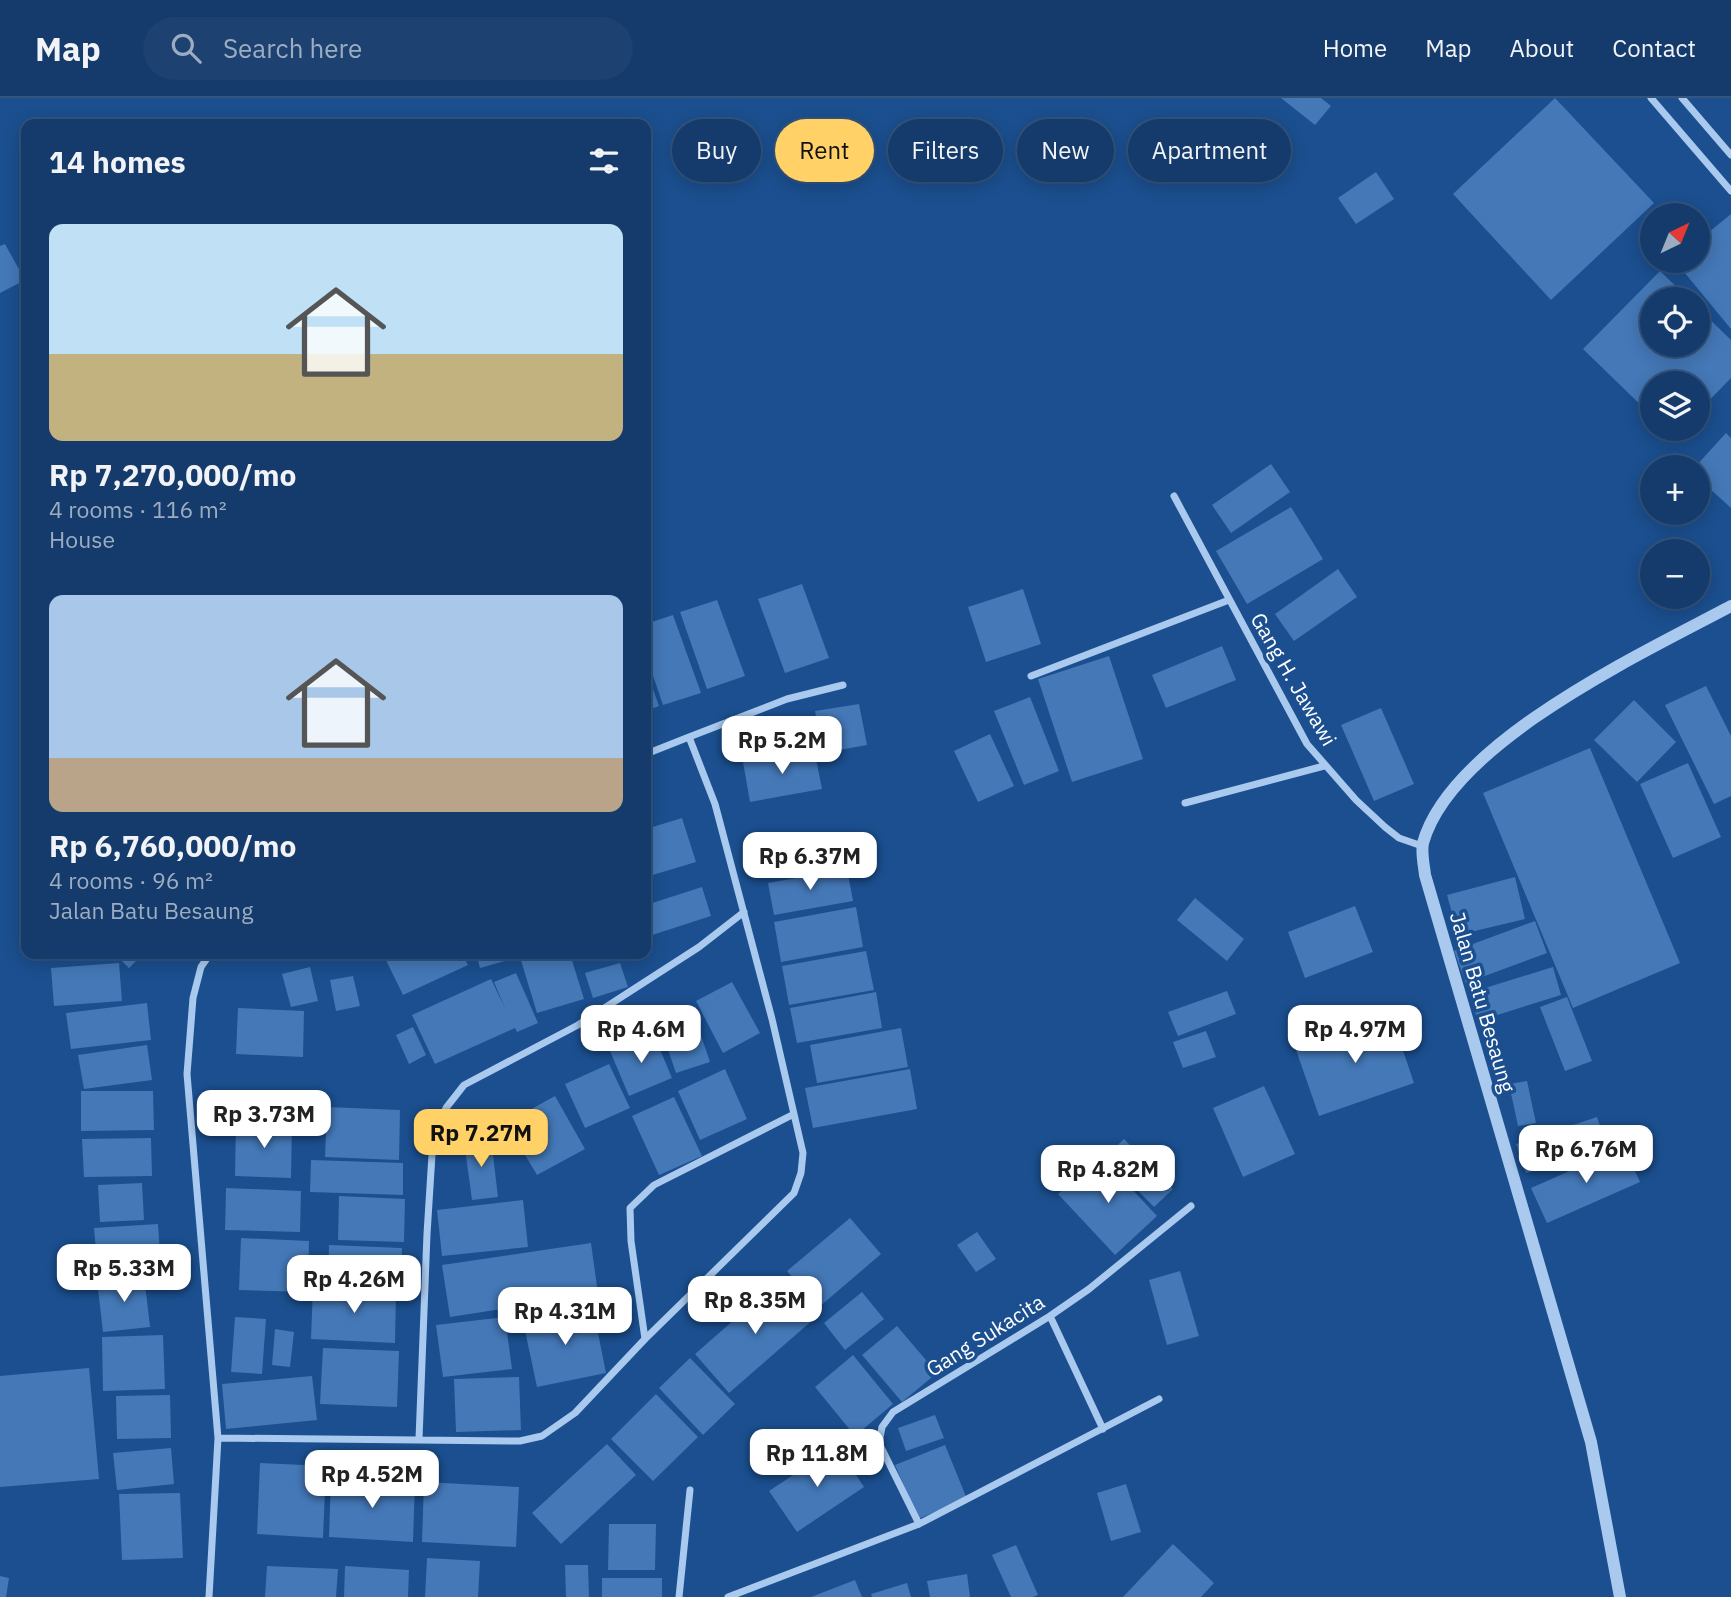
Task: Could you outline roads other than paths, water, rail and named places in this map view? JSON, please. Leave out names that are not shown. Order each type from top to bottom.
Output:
[{"type":"street","points":[[1651,98],[1731,191]]},
{"type":"street","points":[[1682,98],[1731,155]]},
{"type":"street","name":"Gang H. Jawawi","points":[[1174,496],[1307,744],[1324,766],[1385,828],[1399,838],[1422,846]]},
{"type":"street","points":[[1031,676],[1229,600]]},
{"type":"street","name":"Jalan Batu Besaung","points":[[1620,1597],[1591,1442],[1425,875],[1422,846],[1435,812],[1452,789],[1486,756],[1539,715],[1618,666],[1731,606]]},
{"type":"street","points":[[651,752],[787,699],[843,685]]},
{"type":"street","points":[[218,1438],[520,1441],[542,1436],[575,1413],[645,1339],[794,1193],[801,1173],[803,1153],[715,804],[689,737]]},
{"type":"street","points":[[1185,803],[1324,766]]},
{"type":"street","points":[[419,1439],[433,1139],[446,1108],[464,1085],[578,1025],[699,947],[744,912]]},
{"type":"street","points":[[207,959],[201,968],[193,998],[187,1074],[218,1438],[209,1597]]},
{"type":"street","points":[[645,1339],[631,1241],[630,1208],[654,1185],[794,1114]]},
{"type":"street","name":"Gang Sukacita","points":[[919,1524],[879,1443],[882,1427],[893,1412],[1050,1316],[1089,1289],[1191,1206]]},
{"type":"street","points":[[1050,1316],[1103,1429]]},
{"type":"street","points":[[728,1597],[919,1524],[1159,1399]]},
{"type":"street","points":[[679,1597],[690,1490]]}]
